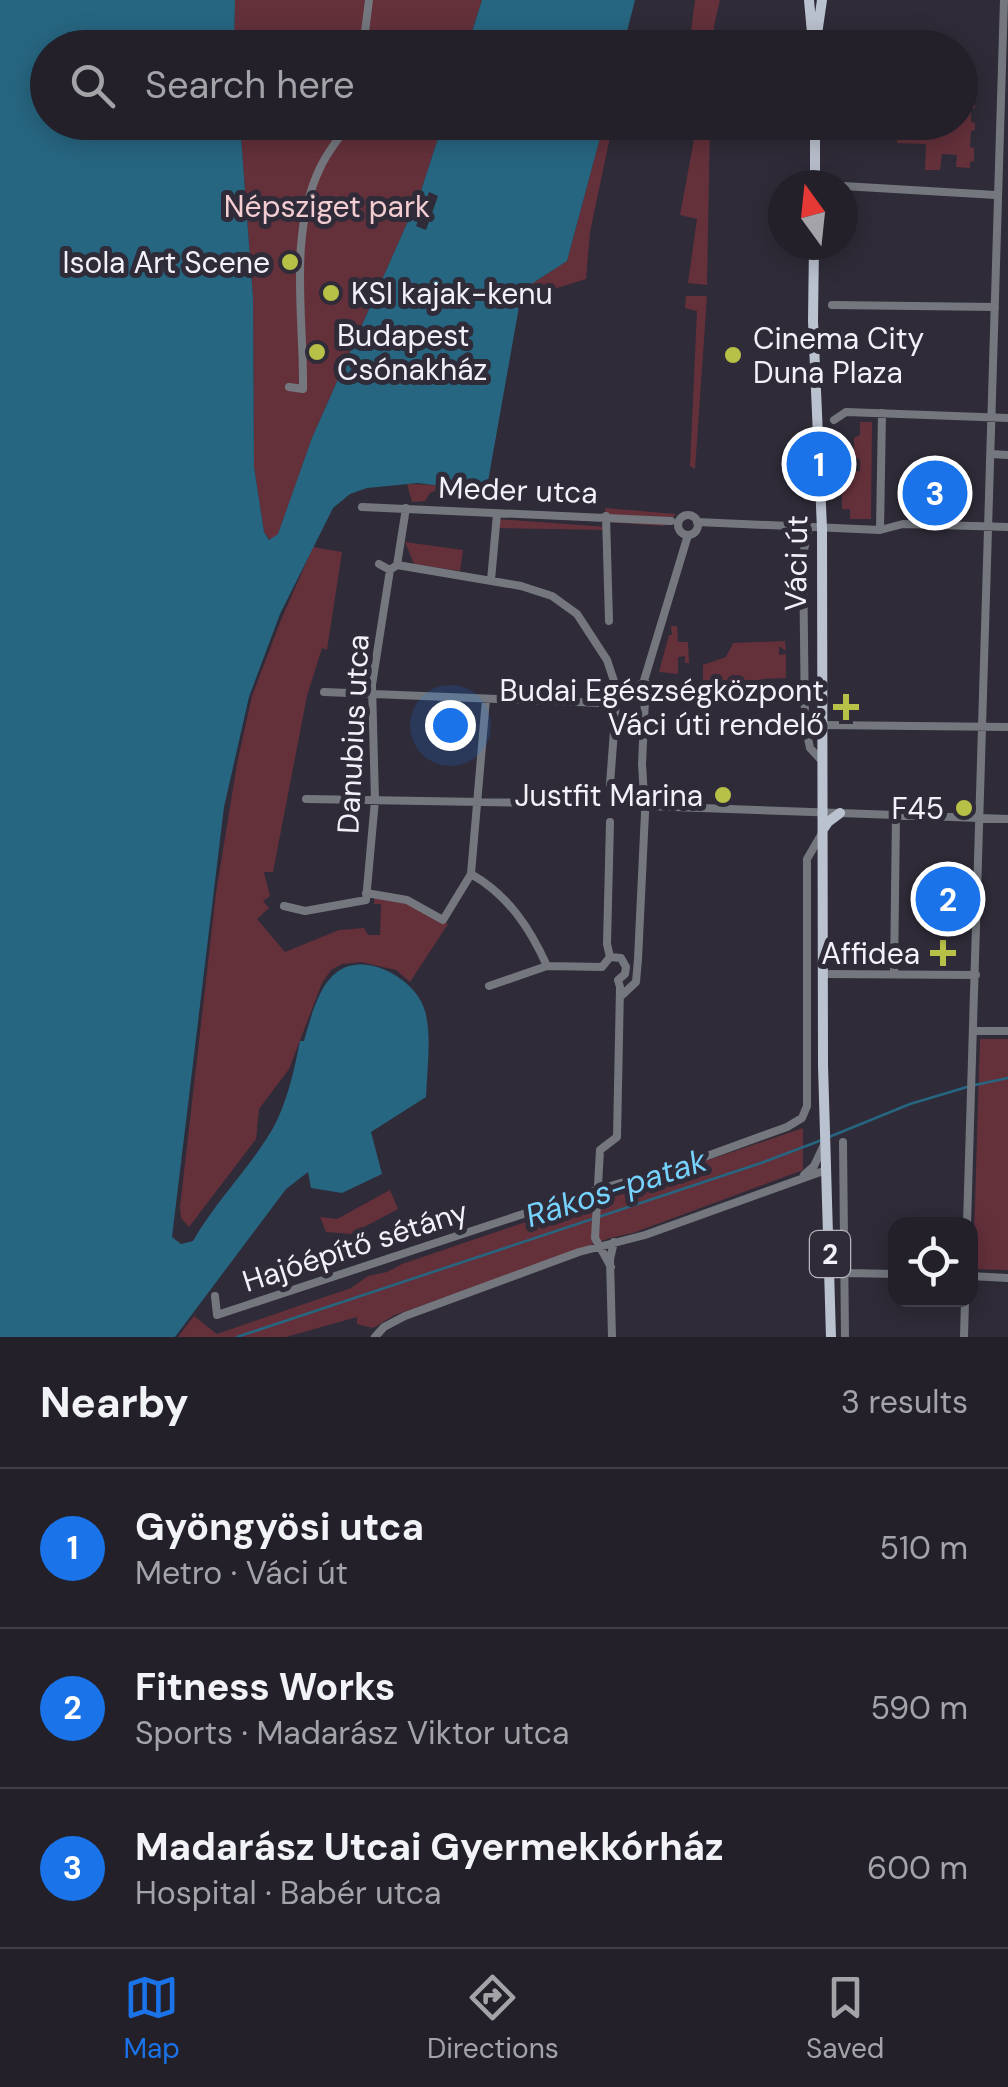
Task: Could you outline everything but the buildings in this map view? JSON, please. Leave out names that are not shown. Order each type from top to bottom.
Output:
[{"type":"main road","points":[[809,0],[812,30]]},
{"type":"main road","points":[[817,30],[822,0]]},
{"type":"main road","points":[[815,140],[815,170]]},
{"type":"main road","name":"Váci út","points":[[814,260],[822,529],[824,1125],[830,1337]]},
{"type":"main road","points":[[824,829],[840,813]]},
{"type":"street","points":[[365,30],[368,0]]},
{"type":"street","points":[[967,1217],[996,195],[1005,70],[1004,0]]},
{"type":"street","points":[[289,387],[307,391],[302,231],[318,170],[337,140]]},
{"type":"street","points":[[858,187],[996,195]]},
{"type":"street","points":[[832,304],[995,308]]},
{"type":"street","points":[[834,420],[846,412],[1008,418]]},
{"type":"street","points":[[880,530],[882,413]]},
{"type":"street","points":[[991,454],[1008,455]]},
{"type":"street","name":"Meder utca","points":[[362,507],[671,521]]},
{"type":"street","name":"Danubius utca","points":[[366,896],[375,800],[372,694],[406,508]]},
{"type":"street","points":[[491,580],[497,514]]},
{"type":"street","points":[[606,516],[608,621]]},
{"type":"street","points":[[685,534],[678,524],[682,517],[692,516],[697,524]]},
{"type":"street","points":[[620,997],[636,982],[638,960],[645,806],[640,696],[647,686],[685,534],[697,524],[731,522],[880,530],[903,524],[1008,526]]},
{"type":"street","name":"Váci út","points":[[805,528],[805,724],[810,748],[823,762]]},
{"type":"street","points":[[379,564],[541,591],[570,607],[607,660],[617,690],[610,784]]},
{"type":"street","points":[[647,686],[804,692]]},
{"type":"street","points":[[324,692],[601,703],[640,696],[647,686]]},
{"type":"street","points":[[284,906],[305,911],[366,896],[407,900],[444,920],[471,874],[486,699]]},
{"type":"street","points":[[821,725],[1008,727]]},
{"type":"street","points":[[306,800],[601,804]]},
{"type":"street","points":[[645,806],[1008,819]]},
{"type":"street","points":[[894,974],[896,815]]},
{"type":"street","points":[[963,818],[978,830]]},
{"type":"street","points":[[489,986],[546,966],[602,968],[610,956],[610,822]]},
{"type":"street","name":"Váci út","points":[[807,1113],[807,859],[824,829]]},
{"type":"street","points":[[471,874],[518,914],[546,966]]},
{"type":"street","points":[[610,956],[623,960],[626,970],[618,980],[617,1137],[600,1150],[596,1208],[597,1246],[610,1267]]},
{"type":"street","points":[[823,974],[976,975]]},
{"type":"street","points":[[975,1031],[1008,1032]]},
{"type":"street","name":"Hajóépítő sétány","points":[[215,1296],[217,1315],[685,1164],[787,1127],[807,1113]]},
{"type":"street","points":[[843,1142],[845,1337]]},
{"type":"street","points":[[801,1178],[814,1166],[825,1144]]},
{"type":"street","points":[[375,1337],[397,1319],[597,1246],[645,1235],[826,1170]]},
{"type":"street","points":[[612,1337],[610,1267],[614,1242]]},
{"type":"street","points":[[846,1273],[888,1274]]},
{"type":"street","points":[[978,1276],[1008,1278]]},
{"type":"street","points":[[964,1337],[965,1307]]},
{"type":"green space","points":[[235,0],[482,0],[472,30],[234,30]]},
{"type":"green space","points":[[695,0],[720,0],[714,30],[691,30]]},
{"type":"green space","name":"Népsziget park","points":[[241,140],[437,140],[420,194],[312,438],[278,535],[270,540],[264,532],[254,467],[253,298]]},
{"type":"green space","points":[[599,140],[609,140],[590,232],[586,279],[538,294],[522,290],[567,261]]},
{"type":"green space","points":[[694,140],[710,140],[707,285],[688,283],[697,219],[680,215]]},
{"type":"green space","points":[[970,140],[974,161],[970,168],[956,167],[957,155],[942,154],[940,170],[925,170],[926,144],[897,143]]},
{"type":"green space","points":[[686,296],[707,296],[695,469],[690,466],[697,311],[685,308]]},
{"type":"green space","points":[[860,422],[872,422],[871,519],[850,519],[850,509],[842,509],[842,479],[852,479],[852,472],[860,471],[860,460],[854,457],[854,438],[860,435]]},
{"type":"green space","points":[[407,484],[439,485],[439,489],[425,501],[412,502]]},
{"type":"green space","points":[[605,508],[676,514],[664,526],[606,522]]},
{"type":"green space","points":[[496,519],[606,527],[606,530],[495,528]]},
{"type":"green space","points":[[405,542],[463,550],[460,571],[414,564]]},
{"type":"green space","points":[[313,547],[342,552],[327,650],[322,648],[307,696],[273,872],[264,872],[270,896],[263,901],[269,908],[257,919],[285,952],[339,930],[364,928],[368,935],[380,935],[381,904],[374,904],[375,895],[405,902],[448,924],[410,982],[396,970],[361,962],[331,970],[322,983],[289,1069],[259,1109],[256,1139],[189,1227],[181,1218],[180,1207],[216,893],[237,764],[252,696]]},
{"type":"green space","points":[[671,626],[677,626],[678,642],[688,642],[689,663],[685,663],[685,656],[678,657],[678,674],[659,672],[672,635]]},
{"type":"green space","points":[[785,641],[786,651],[779,646],[779,655],[786,654],[786,678],[761,679],[760,684],[703,683],[703,665],[726,657],[733,643]]},
{"type":"green space","points":[[980,1039],[1008,1039],[1008,1270],[978,1269],[978,1217],[975,1217]]},
{"type":"green space","points":[[803,1128],[803,1170],[395,1315],[373,1328],[357,1324],[357,1317],[286,1337],[178,1337],[194,1316],[217,1334],[351,1288],[368,1276],[402,1264]]},
{"type":"green space","points":[[390,1190],[398,1209],[351,1234],[326,1232],[320,1217],[337,1219]]},
{"type":"water","points":[[0,0],[235,0],[234,30],[30,30],[30,140],[241,140],[253,298],[254,467],[264,532],[269,540],[278,534],[312,438],[420,194],[437,140],[599,140],[567,261],[522,290],[487,487],[481,491],[418,483],[367,488],[350,494],[333,508],[280,614],[249,697],[224,807],[172,1237],[181,1244],[193,1241],[267,1138],[284,1104],[300,1041],[304,1041],[325,986],[337,972],[349,966],[375,966],[401,979],[420,1000],[428,1032],[426,1097],[371,1132],[382,1174],[342,1193],[311,1188],[308,1172],[286,1189],[175,1337],[0,1337]]},
{"type":"water","points":[[482,0],[635,0],[627,30],[473,30]]},
{"type":"pier","points":[[429,192],[438,196],[426,230],[416,226],[422,210],[410,205],[411,202],[424,206]]},
{"type":"waterway","name":"Rákos-patak","points":[[975,1085],[1008,1078]]},
{"type":"waterway","name":"Rákos-patak","points":[[829,1137],[910,1104],[967,1087]]},
{"type":"waterway","name":"Rákos-patak","points":[[237,1337],[822,1140]]},
{"type":"place","name":"Isola Art Scene","points":[[290,262]]},
{"type":"place","name":"KSI kajak-kenu","points":[[331,293]]},
{"type":"place","name":"Budapest Csónakház","points":[[317,352]]},
{"type":"place","name":"Cinema City Duna Plaza","points":[[733,355]]},
{"type":"place","name":"Gyöngyösi utca","points":[[819,464]]},
{"type":"place","name":"Madarász Utcai Gyermekkórház","points":[[935,493]]},
{"type":"place","name":"Budai Egészségközpont Váci úti rendelő","points":[[846,707]]},
{"type":"place","name":"Justfit Marina","points":[[723,795]]},
{"type":"place","name":"F45","points":[[964,808]]},
{"type":"place","name":"Fitness Works","points":[[948,899]]},
{"type":"place","name":"Affidea","points":[[943,953]]}]
